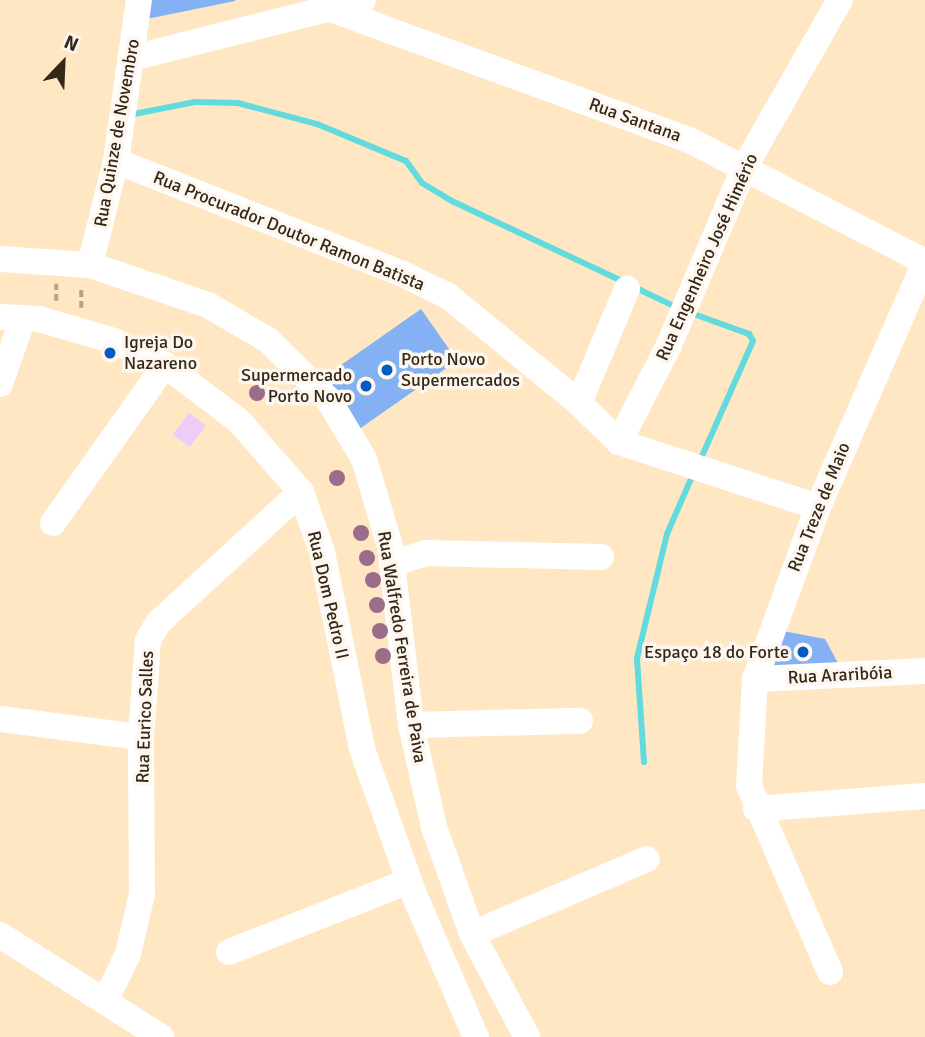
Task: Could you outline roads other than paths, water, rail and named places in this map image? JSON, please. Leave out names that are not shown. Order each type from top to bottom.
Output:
[{"type":"street","name":"Rua Quinze de Novembro","points":[[78,263],[116,161],[139,0]]},
{"type":"street","points":[[132,58],[363,0]]},
{"type":"street","name":"Rua Engenheiro José Himério","points":[[619,442],[669,345],[744,169],[840,0]]},
{"type":"street","name":"Rua Santana","points":[[331,9],[691,141],[925,262]]},
{"type":"street","name":"Rua Procurador Doutor Ramon Batista","points":[[116,161],[403,274],[448,296],[579,403],[619,442],[818,507]]},
{"type":"street","name":"Rua Walfredo Ferreira de Paiva","points":[[0,259],[78,263],[208,305],[268,340],[328,399],[364,459],[393,564],[411,725],[434,827],[472,934],[527,1037]]},
{"type":"street","name":"Rua Treze de Maio","points":[[830,972],[756,808],[749,786],[748,762],[755,679],[818,507],[925,262]]},
{"type":"street","points":[[579,403],[627,289]]},
{"type":"street","points":[[0,384],[12,318]]},
{"type":"street","name":"Rua Dom Pedro II","points":[[12,318],[63,326],[114,341],[165,365],[239,421],[301,492],[322,552],[362,749],[409,881],[476,1037]]},
{"type":"street","points":[[53,523],[165,365]]},
{"type":"street","name":"Rua Eurico Salles","points":[[105,1001],[138,923],[144,658],[159,622],[301,492]]},
{"type":"street","points":[[393,564],[426,553],[601,557]]},
{"type":"street","name":"Rua Araribóia","points":[[755,679],[925,671]]},
{"type":"street","points":[[0,719],[141,737]]},
{"type":"street","points":[[411,725],[580,721]]},
{"type":"street","points":[[756,808],[925,796]]},
{"type":"street","points":[[472,934],[647,859]]},
{"type":"street","points":[[229,952],[409,881]]},
{"type":"street","points":[[0,934],[105,1001],[146,1032]]},
{"type":"street","points":[[461,998],[495,981]]},
{"type":"waterway","points":[[134,114],[195,102],[238,103],[317,124],[406,161],[422,183],[454,202],[624,282]]},
{"type":"waterway","points":[[634,287],[678,308]]},
{"type":"waterway","points":[[691,313],[749,334],[753,341],[699,463]]},
{"type":"waterway","points":[[644,762],[637,658],[667,534],[694,472]]},
{"type":"place","name":"Igreja Do Nazareno","points":[[110,353]]},
{"type":"place","name":"Porto Novo Supermercados","points":[[387,370]]},
{"type":"place","name":"Supermercado Porto Novo","points":[[366,386]]},
{"type":"place","name":"Espaço 18 do Forte","points":[[803,652]]}]
